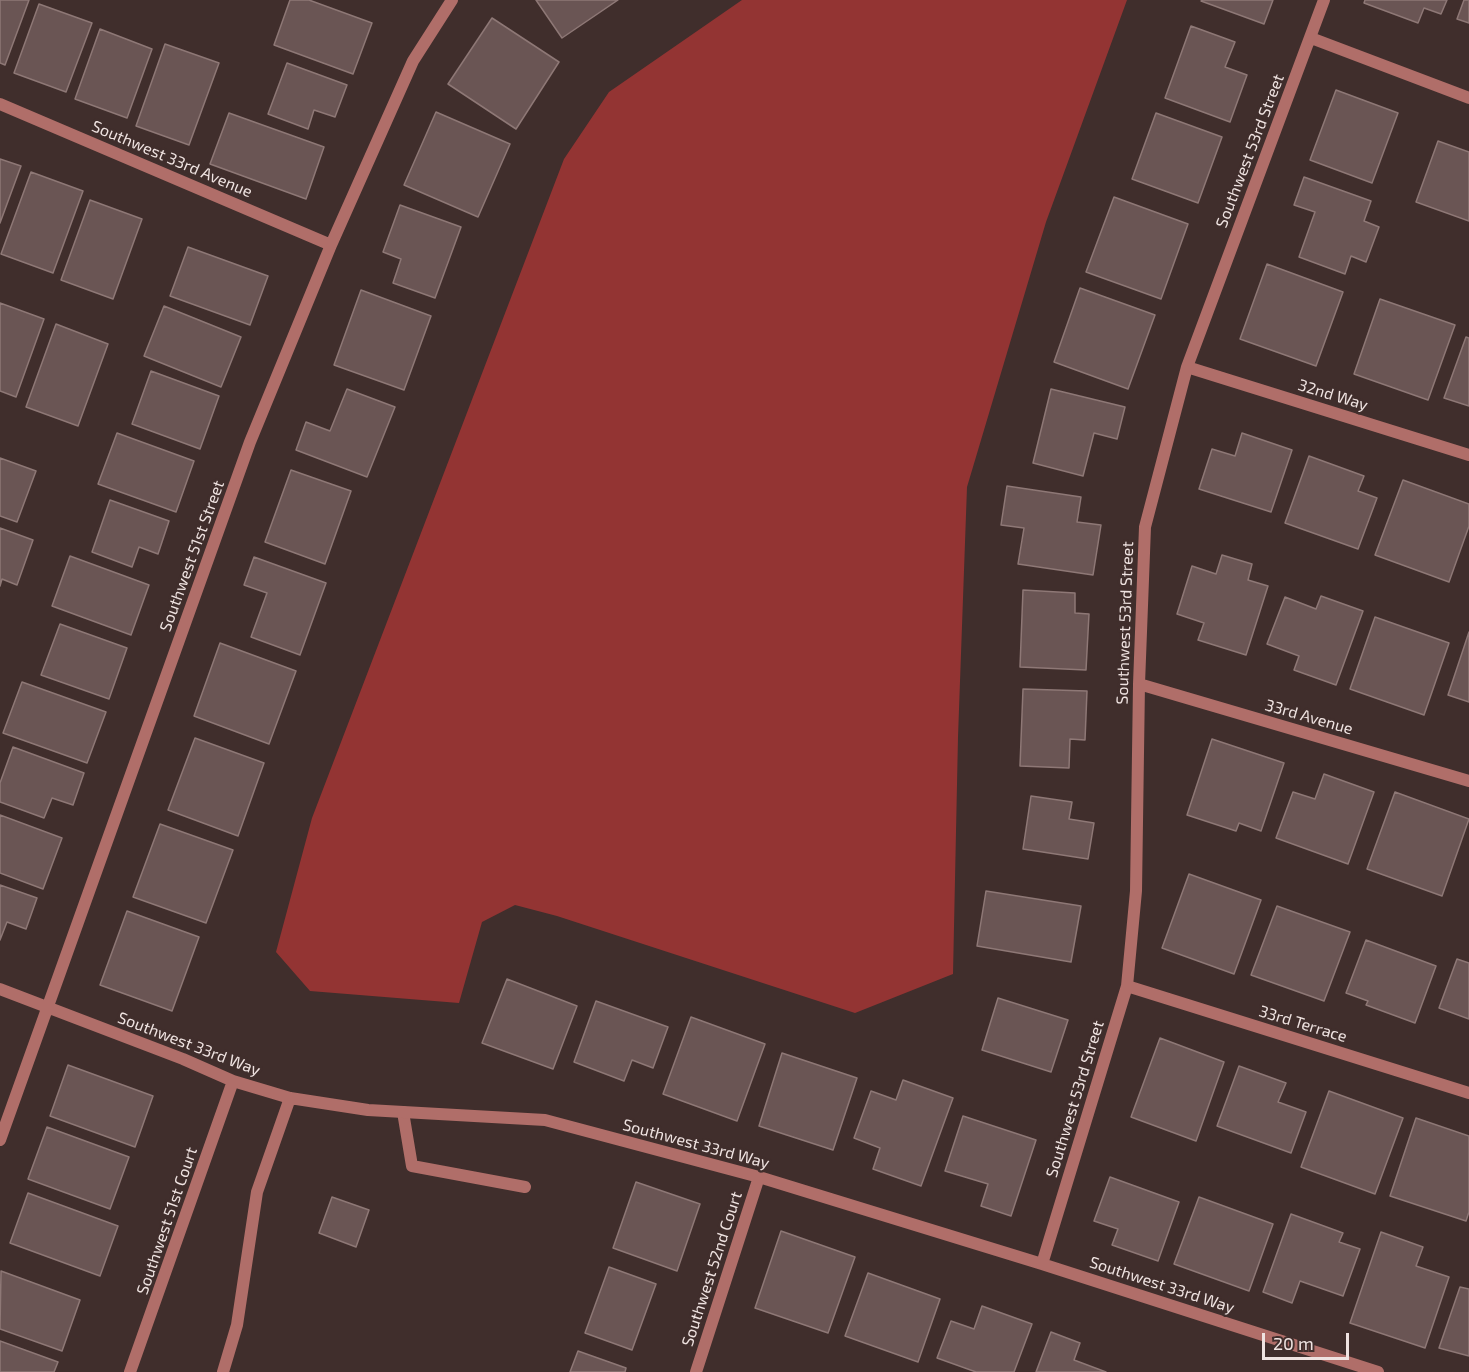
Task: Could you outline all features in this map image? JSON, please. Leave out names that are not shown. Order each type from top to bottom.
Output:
[{"type":"street","name":"Southwest 51st Street","points":[[0,1140],[250,442],[331,245],[413,61],[452,0]]},
{"type":"street","name":"Southwest 53rd Street","points":[[1042,1264],[1127,986],[1136,891],[1139,684],[1145,527],[1187,367],[1324,0]]},
{"type":"street","points":[[1311,38],[1469,98]]},
{"type":"street","name":"Southwest 33rd Avenue","points":[[0,104],[331,245]]},
{"type":"street","name":"32nd Way","points":[[1187,367],[1469,455]]},
{"type":"street","name":"33rd Avenue","points":[[1139,684],[1469,781]]},
{"type":"street","name":"33rd Terrace","points":[[1127,986],[1469,1093]]},
{"type":"street","name":"Southwest 33rd Way","points":[[0,989],[183,1059],[233,1081],[290,1098],[368,1110],[544,1120],[759,1177],[1042,1264],[1378,1372]]},
{"type":"street","name":"Southwest 51st Court","points":[[130,1372],[233,1081]]},
{"type":"street","points":[[223,1372],[237,1325],[257,1192],[290,1098]]},
{"type":"street","points":[[403,1112],[412,1166],[525,1187]]},
{"type":"street","name":"Southwest 52nd Court","points":[[696,1372],[759,1177]]},
{"type":"shaded area","points":[[742,0],[1127,0],[1046,222],[967,487],[958,737],[953,974],[855,1013],[557,916],[515,905],[482,922],[459,1003],[310,991],[276,952],[312,818],[564,159],[609,92]]},
{"type":"building","points":[[0,0],[29,0],[5,65],[0,63]]},
{"type":"building","points":[[290,0],[309,0],[372,23],[353,74],[274,45]]},
{"type":"building","points":[[536,0],[618,0],[562,38]]},
{"type":"building","points":[[1202,0],[1273,0],[1264,24]]},
{"type":"building","points":[[1365,0],[1447,0],[1441,14],[1424,8],[1418,23],[1364,3]]},
{"type":"building","points":[[1464,0],[1469,0],[1469,23],[1457,19]]},
{"type":"building","points":[[39,4],[92,23],[66,92],[14,73]]},
{"type":"building","points":[[492,18],[559,62],[516,129],[448,84]]},
{"type":"building","points":[[1191,26],[1235,42],[1225,67],[1247,75],[1230,122],[1165,98]]},
{"type":"building","points":[[100,29],[152,49],[127,118],[75,99]]},
{"type":"building","points":[[165,44],[219,63],[189,145],[136,126]]},
{"type":"building","points":[[287,63],[347,85],[335,117],[314,110],[308,129],[268,114]]},
{"type":"building","points":[[1336,90],[1398,113],[1372,183],[1310,160]]},
{"type":"building","points":[[436,112],[510,144],[478,217],[404,185]]},
{"type":"building","points":[[229,113],[324,147],[306,199],[210,164]]},
{"type":"building","points":[[1156,113],[1222,137],[1198,203],[1132,179]]},
{"type":"building","points":[[1438,141],[1469,152],[1469,221],[1416,202]]},
{"type":"building","points":[[0,159],[21,166],[0,223]]},
{"type":"building","points":[[31,172],[83,191],[53,273],[1,254]]},
{"type":"building","points":[[1304,177],[1371,201],[1364,221],[1379,227],[1366,262],[1351,256],[1345,274],[1299,257],[1315,212],[1294,205]]},
{"type":"building","points":[[1114,197],[1188,224],[1161,299],[1086,272]]},
{"type":"building","points":[[90,200],[142,219],[113,299],[61,280]]},
{"type":"building","points":[[400,205],[461,227],[435,298],[393,283],[401,259],[383,252]]},
{"type":"building","points":[[188,247],[268,276],[250,325],[170,296]]},
{"type":"building","points":[[1267,264],[1343,292],[1316,366],[1240,339]]},
{"type":"building","points":[[1080,288],[1155,315],[1128,389],[1054,362]]},
{"type":"building","points":[[361,290],[431,316],[404,390],[334,365]]},
{"type":"building","points":[[1380,299],[1455,325],[1428,400],[1354,374]]},
{"type":"building","points":[[0,303],[44,319],[16,397],[0,391]]},
{"type":"building","points":[[164,306],[241,337],[221,387],[144,356]]},
{"type":"building","points":[[56,324],[108,344],[78,426],[26,407]]},
{"type":"building","points":[[1466,337],[1469,338],[1469,406],[1444,398]]},
{"type":"building","points":[[151,371],[219,396],[200,449],[132,424]]},
{"type":"building","points":[[347,389],[395,407],[367,477],[296,450],[306,422],[330,431]]},
{"type":"building","points":[[1051,389],[1125,407],[1117,439],[1094,433],[1083,476],[1033,463]]},
{"type":"building","points":[[117,433],[194,461],[176,512],[98,484]]},
{"type":"building","points":[[1242,433],[1292,450],[1271,512],[1199,489],[1212,449],[1235,456]]},
{"type":"building","points":[[1309,456],[1364,476],[1358,491],[1377,498],[1358,549],[1285,523]]},
{"type":"building","points":[[0,458],[36,471],[17,522],[0,516]]},
{"type":"building","points":[[291,470],[351,491],[325,564],[265,542]]},
{"type":"building","points":[[1403,480],[1469,504],[1469,526],[1449,582],[1375,555]]},
{"type":"building","points":[[1007,486],[1081,497],[1077,522],[1101,525],[1093,575],[1018,564],[1024,528],[1001,525]]},
{"type":"building","points":[[110,500],[169,521],[158,554],[139,547],[132,567],[92,552]]},
{"type":"building","points":[[0,528],[33,540],[17,585],[2,579],[0,586]]},
{"type":"building","points":[[1222,555],[1252,564],[1248,580],[1268,586],[1246,655],[1198,640],[1204,623],[1177,614],[1192,566],[1216,574]]},
{"type":"building","points":[[70,556],[149,585],[131,635],[52,606]]},
{"type":"building","points":[[254,557],[326,583],[300,655],[251,637],[267,593],[244,585]]},
{"type":"building","points":[[1023,590],[1075,593],[1075,613],[1089,614],[1086,670],[1020,667]]},
{"type":"building","points":[[1321,596],[1363,611],[1336,685],[1294,670],[1299,656],[1267,644],[1285,597],[1316,609]]},
{"type":"building","points":[[1375,617],[1449,643],[1424,715],[1350,689]]},
{"type":"building","points":[[60,624],[127,648],[109,699],[41,675]]},
{"type":"building","points":[[1469,632],[1469,702],[1448,695]]},
{"type":"building","points":[[220,643],[296,671],[269,744],[194,716]]},
{"type":"building","points":[[22,682],[106,712],[87,763],[3,733]]},
{"type":"building","points":[[1023,689],[1087,691],[1085,740],[1070,739],[1069,768],[1020,766]]},
{"type":"building","points":[[195,738],[264,763],[238,836],[168,810]]},
{"type":"building","points":[[1212,739],[1284,763],[1261,831],[1239,823],[1236,831],[1187,815]]},
{"type":"building","points":[[13,747],[84,773],[73,805],[52,798],[44,818],[0,802],[0,783]]},
{"type":"building","points":[[1324,774],[1374,792],[1348,864],[1276,838],[1293,792],[1315,799]]},
{"type":"building","points":[[1395,792],[1469,819],[1442,896],[1367,869]]},
{"type":"building","points":[[1031,796],[1072,802],[1069,819],[1094,823],[1088,859],[1023,849]]},
{"type":"building","points":[[0,815],[62,838],[43,889],[0,873]]},
{"type":"building","points":[[160,824],[233,850],[206,923],[133,897]]},
{"type":"building","points":[[1189,874],[1261,900],[1234,974],[1162,948]]},
{"type":"building","points":[[0,885],[37,898],[26,929],[7,922],[0,940]]},
{"type":"building","points":[[986,891],[1081,906],[1071,962],[977,946]]},
{"type":"building","points":[[1277,906],[1350,932],[1324,1001],[1251,975]]},
{"type":"building","points":[[127,911],[199,937],[172,1011],[100,985]]},
{"type":"building","points":[[1366,940],[1436,966],[1415,1023],[1366,1005],[1368,1001],[1346,993]]},
{"type":"building","points":[[1457,959],[1469,963],[1469,1019],[1439,1008]]},
{"type":"building","points":[[507,979],[577,1006],[553,1069],[482,1043]]},
{"type":"building","points":[[998,998],[1068,1020],[1051,1072],[982,1050]]},
{"type":"building","points":[[596,1001],[668,1027],[653,1068],[632,1060],[624,1081],[574,1062]]},
{"type":"building","points":[[691,1017],[765,1044],[737,1121],[663,1094]]},
{"type":"building","points":[[1160,1038],[1224,1062],[1196,1141],[1131,1117]]},
{"type":"building","points":[[782,1053],[857,1078],[833,1150],[759,1126]]},
{"type":"building","points":[[68,1065],[153,1096],[135,1147],[50,1116]]},
{"type":"building","points":[[1239,1066],[1286,1083],[1278,1102],[1306,1112],[1291,1153],[1217,1126]]},
{"type":"building","points":[[903,1080],[953,1098],[921,1186],[873,1169],[880,1148],[854,1138],[871,1091],[896,1100]]},
{"type":"building","points":[[1329,1091],[1403,1118],[1375,1194],[1301,1167]]},
{"type":"building","points":[[963,1116],[1036,1140],[1011,1216],[981,1206],[988,1184],[945,1171]]},
{"type":"building","points":[[1416,1118],[1469,1136],[1469,1212],[1466,1221],[1390,1196]]},
{"type":"building","points":[[47,1127],[129,1157],[110,1209],[28,1179]]},
{"type":"building","points":[[1110,1177],[1179,1202],[1158,1261],[1112,1245],[1118,1229],[1094,1221]]},
{"type":"building","points":[[636,1182],[700,1204],[677,1271],[613,1248]]},
{"type":"building","points":[[28,1193],[118,1226],[100,1276],[10,1243]]},
{"type":"building","points":[[332,1197],[369,1210],[356,1247],[319,1233]]},
{"type":"building","points":[[1199,1197],[1273,1224],[1249,1291],[1174,1264]]},
{"type":"building","points":[[1291,1214],[1343,1233],[1339,1242],[1360,1249],[1343,1296],[1300,1281],[1292,1303],[1263,1292]]},
{"type":"building","points":[[781,1231],[855,1257],[828,1333],[755,1308]]},
{"type":"building","points":[[1381,1232],[1423,1247],[1416,1266],[1449,1277],[1425,1348],[1350,1323]]},
{"type":"building","points":[[609,1267],[656,1284],[632,1350],[585,1333]]},
{"type":"building","points":[[1,1271],[80,1300],[62,1351],[0,1329]]},
{"type":"building","points":[[868,1273],[940,1299],[918,1362],[845,1336]]},
{"type":"building","points":[[1460,1287],[1469,1289],[1469,1356],[1439,1348]]},
{"type":"building","points":[[982,1306],[1032,1324],[1014,1372],[976,1372],[937,1358],[951,1321],[974,1329]]},
{"type":"building","points":[[1051,1332],[1080,1343],[1074,1360],[1106,1372],[1036,1372]]},
{"type":"building","points":[[0,1341],[58,1362],[54,1372],[0,1372]]},
{"type":"building","points":[[578,1351],[626,1368],[625,1372],[570,1372]]}]
